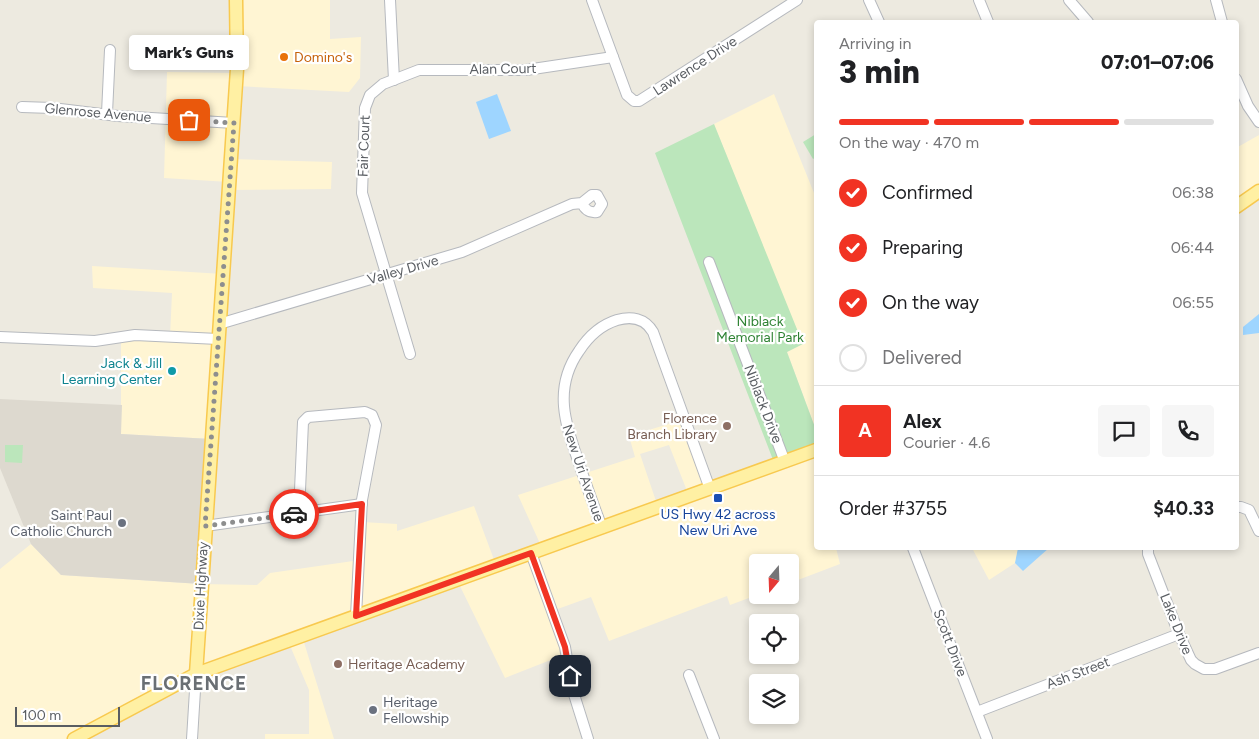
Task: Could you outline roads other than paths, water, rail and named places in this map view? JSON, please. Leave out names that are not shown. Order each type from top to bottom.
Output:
[{"type":"main road","name":"Dixie Highway","points":[[196,674],[234,123],[237,69],[236,0]]},
{"type":"main road","points":[[1239,205],[1259,191]]},
{"type":"main road","points":[[74,739],[196,674],[814,451]]},
{"type":"street","points":[[390,0],[394,80]]},
{"type":"street","points":[[592,0],[613,57]]},
{"type":"street","name":"Lawrence Drive","points":[[613,57],[627,95],[634,101],[638,101],[797,0]]},
{"type":"street","points":[[869,0],[878,20]]},
{"type":"street","points":[[979,0],[987,20]]},
{"type":"street","points":[[1069,0],[1086,20]]},
{"type":"street","points":[[1216,0],[1221,20]]},
{"type":"street","points":[[107,113],[110,50]]},
{"type":"street","name":"Alan Court","points":[[394,80],[427,69],[526,70],[613,57]]},
{"type":"street","name":"Fair Court","points":[[394,80],[383,84],[373,91],[367,100],[364,114],[362,193],[410,354]]},
{"type":"street","points":[[1239,86],[1248,106],[1259,122]]},
{"type":"street","name":"Glenrose Avenue","points":[[22,107],[107,113],[126,117],[234,123]]},
{"type":"street","name":"Valley Drive","points":[[219,324],[462,252],[572,204],[582,203]]},
{"type":"street","name":"Niblack Drive","points":[[709,262],[786,462]]},
{"type":"street","name":"New Uri Avenue","points":[[602,528],[566,428],[563,393],[569,369],[582,347],[598,330],[616,320],[638,319],[647,324],[653,332],[710,489]]},
{"type":"street","points":[[0,337],[95,341],[135,335],[218,339]]},
{"type":"street","points":[[299,513],[303,422],[308,417],[365,412],[372,415],[376,425],[362,504],[356,616]]},
{"type":"street","points":[[205,526],[362,504]]},
{"type":"street","points":[[1241,508],[1252,514],[1259,531]]},
{"type":"street","name":"Scott Drive","points":[[914,550],[987,739]]},
{"type":"street","name":"Lake Drive","points":[[1148,550],[1191,660],[1204,668],[1215,669],[1259,653]]},
{"type":"street","points":[[531,553],[565,647],[572,688],[588,739]]},
{"type":"street","name":"Ash Street","points":[[977,712],[1180,634]]},
{"type":"street","points":[[192,739],[196,674]]},
{"type":"street","points":[[689,675],[714,739]]},
{"type":"water","points":[[497,94],[511,131],[489,139],[476,102]]},
{"type":"water","points":[[1259,314],[1259,333],[1243,335],[1243,327]]},
{"type":"water","points":[[1018,550],[1047,550],[1023,571],[1015,563]]},
{"type":"place","name":"Domino's","points":[[284,57]]},
{"type":"place","name":"Mark’s Guns","points":[[189,120]]},
{"type":"place","name":"Jack & Jill Learning Center","points":[[172,371]]},
{"type":"place","name":"Florence Branch Library","points":[[727,426]]},
{"type":"place","name":"US Hwy 42 across New Uri Ave","points":[[718,498]]},
{"type":"place","name":"Saint Paul Catholic Church","points":[[122,523]]},
{"type":"place","name":"Heritage Academy","points":[[338,664]]},
{"type":"place","name":"Heritage Fellowship","points":[[373,710]]},
{"type":"district","name":"FLORENCE","points":[[194,683]]},
{"type":"park label","name":"Niblack Memorial Park","points":[[760,330]]}]
